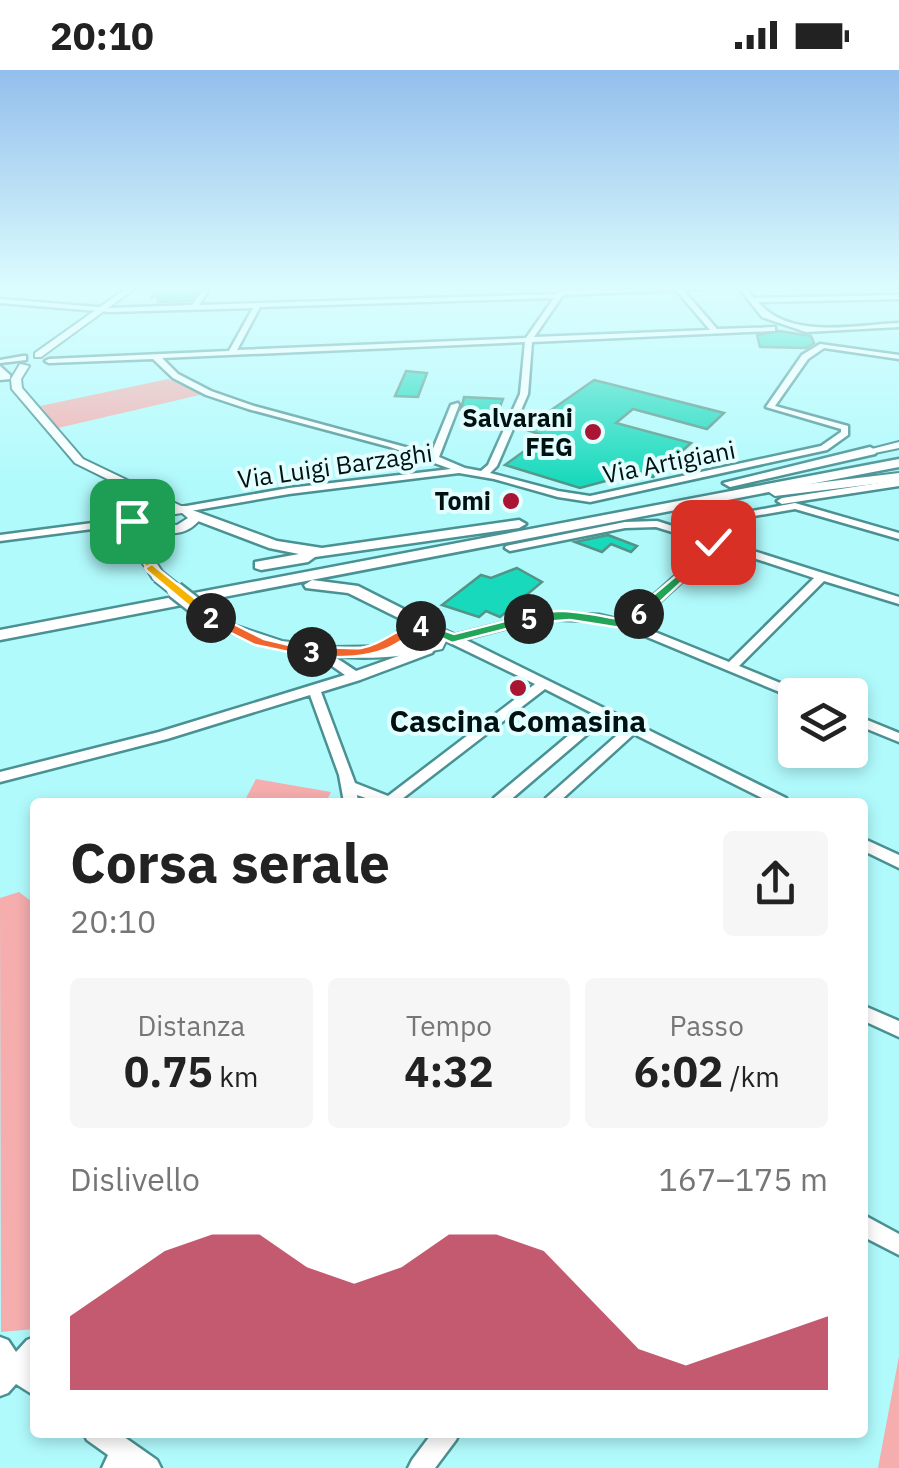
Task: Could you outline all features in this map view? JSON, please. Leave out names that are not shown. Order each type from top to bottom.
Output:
[{"type":"highway","points":[[24,630],[157,612],[380,572],[870,451]]},
{"type":"highway","points":[[261,565],[674,502],[899,459]]},
{"type":"highway","points":[[674,502],[774,500]]},
{"type":"highway","points":[[183,518],[228,527],[290,550],[335,552]]},
{"type":"highway","points":[[0,623],[546,521]]},
{"type":"highway","points":[[0,635],[581,525]]},
{"type":"highway","points":[[372,597],[366,584],[380,572]]},
{"type":"highway","points":[[312,584],[336,585],[372,597],[397,609],[433,641]]},
{"type":"highway","points":[[397,609],[402,616],[400,635]]},
{"type":"main road","points":[[49,352],[24,365],[16,379],[17,390],[80,461],[154,498],[183,518]]},
{"type":"main road","points":[[870,451],[899,445]]},
{"type":"main road","points":[[774,500],[899,480]]},
{"type":"main road","points":[[154,498],[146,556],[158,576],[207,615],[248,638],[310,652],[355,652],[433,641]]},
{"type":"main road","points":[[153,520],[183,518]]},
{"type":"main road","points":[[153,520],[183,518]]},
{"type":"main road","points":[[146,556],[153,541],[183,518]]},
{"type":"main road","points":[[355,652],[412,627],[433,641]]},
{"type":"main road","points":[[400,635],[402,646],[433,641]]},
{"type":"street","points":[[44,356],[156,357],[228,352]]},
{"type":"street","points":[[485,472],[492,466],[524,394],[529,352]]},
{"type":"street","name":"Via Artigiani","points":[[485,472],[574,498],[590,498],[808,454],[824,448],[845,432],[839,424],[770,407],[805,357],[813,352]]},
{"type":"street","points":[[863,352],[899,358]]},
{"type":"street","points":[[156,357],[174,375],[220,395],[436,464],[455,405]]},
{"type":"street","points":[[1,368],[24,365]]},
{"type":"street","name":"Via Luigi Barzaghi","points":[[183,518],[212,503],[436,464],[485,472]]},
{"type":"street","points":[[627,625],[742,518],[774,500],[899,480]]},
{"type":"street","points":[[799,507],[800,500],[811,494]]},
{"type":"street","points":[[774,500],[899,536]]},
{"type":"street","points":[[0,538],[153,520]]},
{"type":"street","points":[[510,548],[639,523],[664,526],[899,601]]},
{"type":"street","points":[[731,667],[822,576]]},
{"type":"street","points":[[0,777],[171,736],[322,690],[433,641],[542,616],[599,618],[627,625],[778,687]]},
{"type":"street","points":[[433,641],[472,648],[774,798]]},
{"type":"street","points":[[310,652],[356,677]]},
{"type":"street","points":[[322,690],[343,656],[355,652]]},
{"type":"street","points":[[394,798],[544,682]]},
{"type":"street","points":[[322,690],[350,795]]},
{"type":"street","points":[[504,798],[604,713]]},
{"type":"street","points":[[868,725],[899,738]]},
{"type":"street","points":[[555,798],[633,728]]},
{"type":"street","points":[[868,847],[899,862]]},
{"type":"street","points":[[868,1015],[899,1029]]},
{"type":"street","points":[[868,1227],[899,1245]]},
{"type":"street","points":[[0,1348],[17,1380]]},
{"type":"street","points":[[17,1380],[30,1357]]},
{"type":"street","points":[[101,1438],[118,1461],[148,1468]]},
{"type":"street","points":[[420,1468],[443,1438]]},
{"type":"shaded area","points":[[168,379],[204,394],[58,428],[40,406]]},
{"type":"shaded area","points":[[256,779],[331,792],[328,798],[246,798]]},
{"type":"shaded area","points":[[19,892],[30,900],[30,1329],[1,1332],[0,898]]},
{"type":"shaded area","points":[[899,1356],[899,1468],[878,1468]]},
{"type":"building","points":[[406,371],[427,373],[418,397],[395,396]]},
{"type":"building","name":"Salvarani FEG","points":[[594,380],[724,413],[707,429],[633,409],[616,423],[691,443],[653,477],[639,472],[580,488],[505,465],[545,436],[524,429]]},
{"type":"building","points":[[464,397],[503,399],[498,412],[461,410]]},
{"type":"building","points":[[608,535],[637,546],[631,552],[611,544],[602,552],[575,542]]},
{"type":"building","points":[[517,568],[542,582],[500,617],[486,611],[479,617],[442,605],[481,575],[491,578]]},
{"type":"place","name":"Salvarani FEG","points":[[593,432]]},
{"type":"place","name":"Tomi","points":[[511,501]]},
{"type":"place","name":"Cascina Comasina","points":[[518,688]]},
{"type":"route","points":[[132,521],[152,524],[146,540],[146,556],[152,569],[207,615],[248,638],[310,652],[360,652],[382,646],[406,629],[418,626],[431,627],[452,638],[542,616],[599,618],[627,625],[717,543],[713,542]]}]
